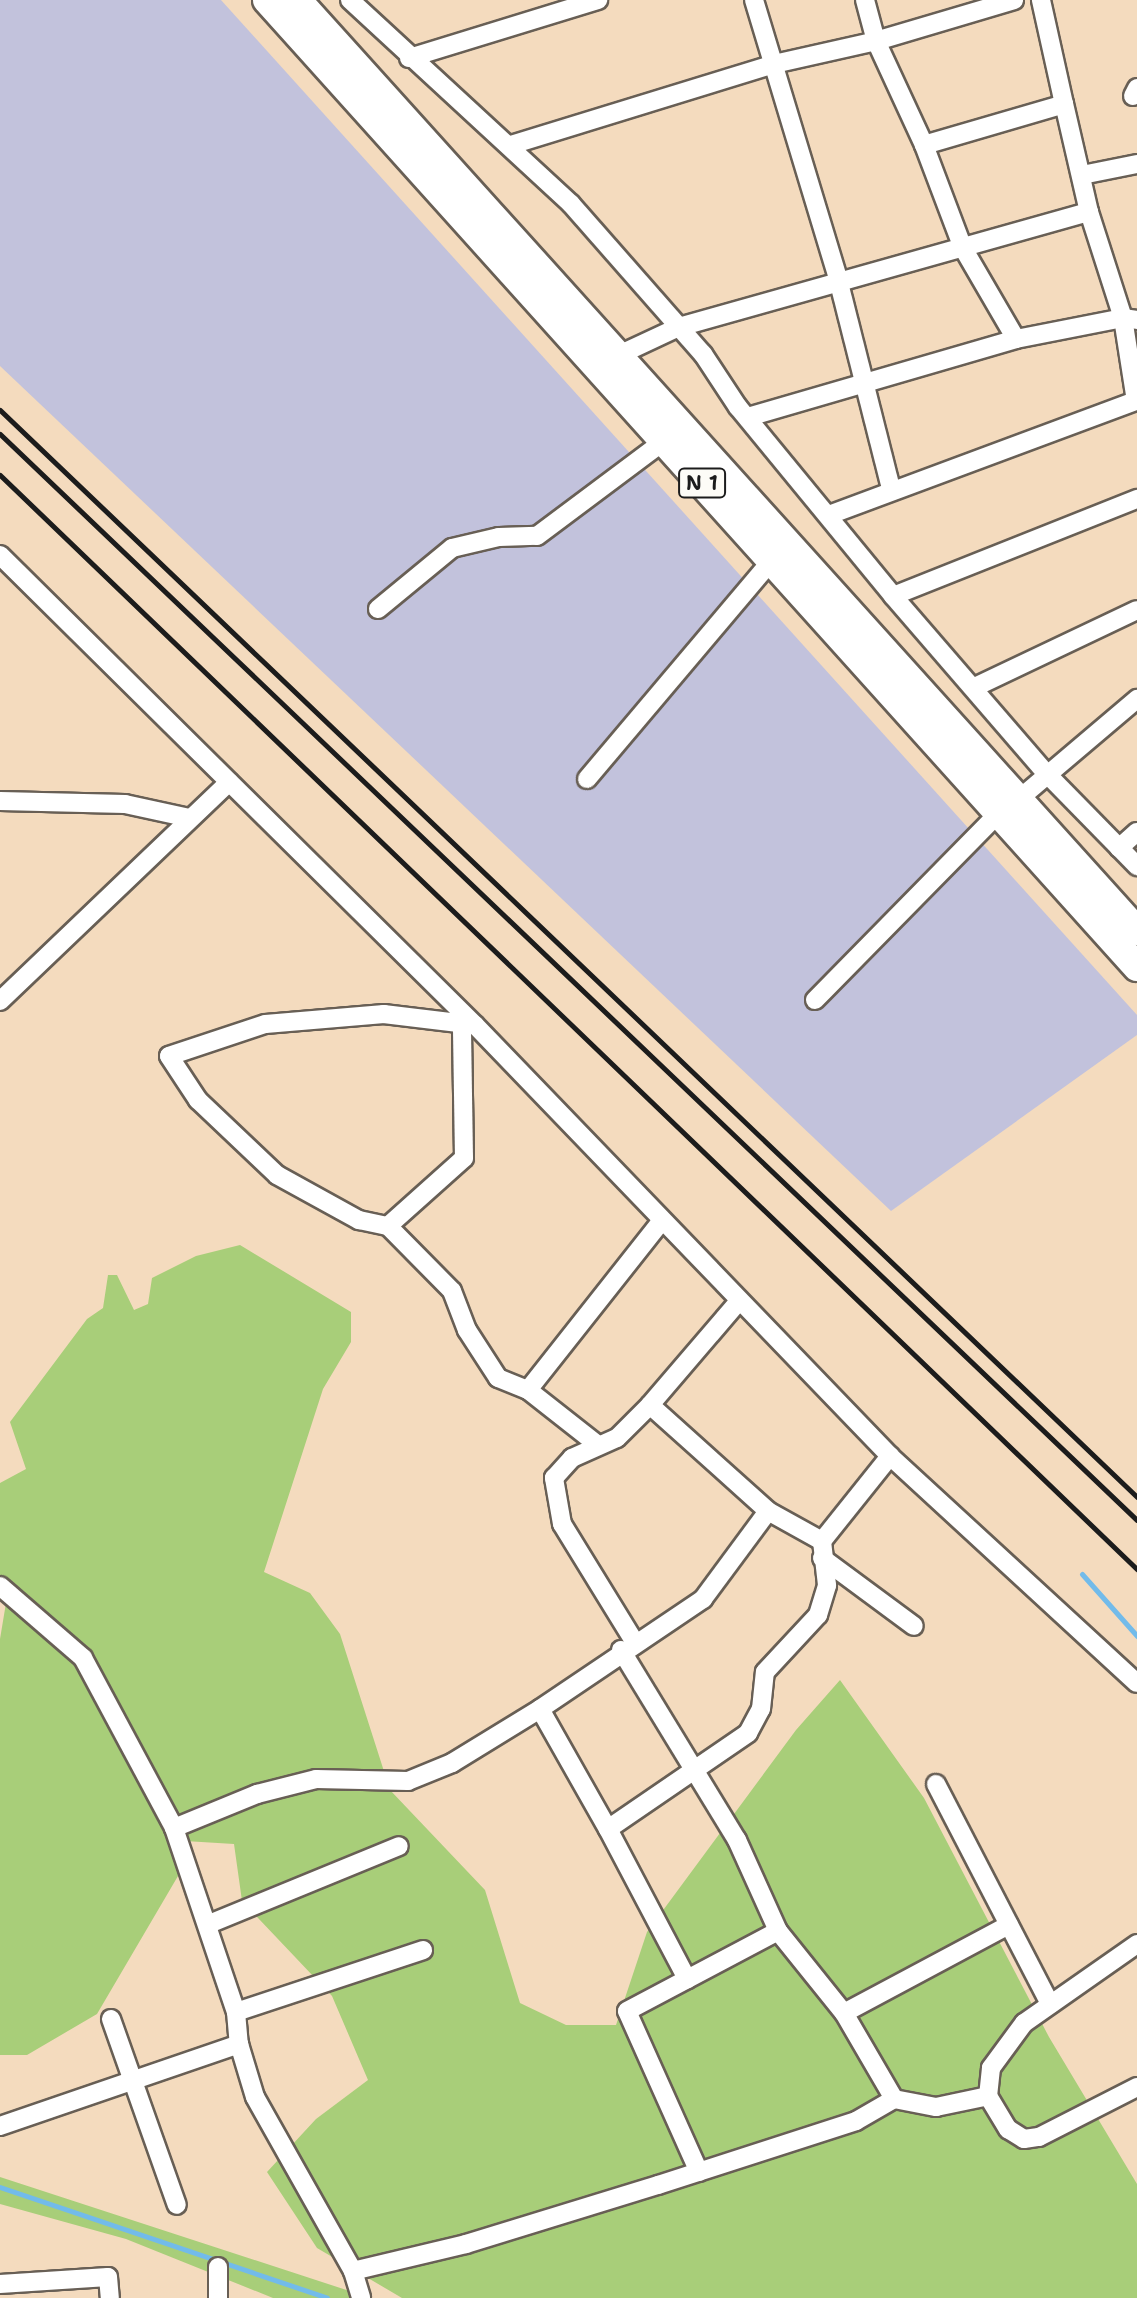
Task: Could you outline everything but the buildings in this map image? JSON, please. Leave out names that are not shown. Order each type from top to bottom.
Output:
[{"type":"highway","name":"N 1","points":[[267,0],[772,560],[1009,806],[1137,931]]},
{"type":"highway","name":"N 1","points":[[297,0],[621,354],[1009,806],[1137,967]]},
{"type":"street","points":[[350,0],[409,58],[511,145],[679,327],[893,596],[975,687],[1045,772],[1137,866]]},
{"type":"street","points":[[409,58],[598,0]]},
{"type":"street","points":[[754,0],[838,279],[891,489]]},
{"type":"street","points":[[865,0],[876,41],[924,145],[963,248],[1016,339]]},
{"type":"street","points":[[511,145],[774,64],[876,41],[1014,0]]},
{"type":"street","points":[[829,515],[891,489],[1136,401],[1130,319],[1089,212],[1041,0]]},
{"type":"street","points":[[924,145],[1064,104]]},
{"type":"street","points":[[1082,175],[1137,164]]},
{"type":"street","points":[[621,354],[679,327],[838,279],[1089,212]]},
{"type":"street","points":[[748,417],[864,386],[1016,339],[1130,319]]},
{"type":"street","points":[[378,609],[452,548],[499,537],[537,536],[664,441]]},
{"type":"street","points":[[893,596],[1137,499]]},
{"type":"street","points":[[0,555],[229,782],[890,1456],[1137,1683]]},
{"type":"street","points":[[587,779],[772,560]]},
{"type":"street","points":[[975,687],[1137,610]]},
{"type":"street","points":[[815,1000],[1045,772],[1137,699]]},
{"type":"street","points":[[0,1001],[229,782]]},
{"type":"street","points":[[0,801],[125,804],[190,818]]},
{"type":"street","points":[[1119,848],[1137,832]]},
{"type":"street","points":[[468,1025],[417,1015],[384,1014],[265,1024],[170,1053],[198,1100],[277,1175],[359,1220],[388,1226],[452,1291],[467,1330],[498,1378],[528,1390],[598,1445]]},
{"type":"street","points":[[388,1226],[464,1158],[468,1025]]},
{"type":"street","points":[[528,1390],[660,1223]]},
{"type":"street","points":[[739,1301],[650,1405],[617,1438],[572,1458],[554,1478],[562,1524],[694,1771],[737,1840],[778,1931],[844,2013],[894,2099]]},
{"type":"street","points":[[650,1405],[768,1511],[822,1550],[914,1626]]},
{"type":"street","points":[[608,1829],[748,1733],[761,1709],[765,1672],[818,1615],[827,1585],[822,1550],[890,1456]]},
{"type":"street","points":[[174,1828],[257,1794],[316,1779],[408,1781],[452,1763],[540,1709],[628,1646],[703,1599],[768,1511]]},
{"type":"street","points":[[0,1586],[83,1658],[174,1828],[209,1924],[236,2012],[239,2044],[255,2097],[353,2271],[361,2295]]},
{"type":"street","points":[[540,1709],[687,1979]]},
{"type":"street","points":[[936,1784],[1050,2004]]},
{"type":"street","points":[[209,1924],[399,1846]]},
{"type":"street","points":[[844,2013],[1009,1925]]},
{"type":"street","points":[[699,2172],[627,2011],[778,1931]]},
{"type":"street","points":[[1137,1944],[1050,2004],[1006,2043],[991,2068],[988,2096],[1008,2129],[1024,2139],[1039,2137],[1137,2087]]},
{"type":"street","points":[[236,2012],[423,1950]]},
{"type":"street","points":[[111,2019],[177,2205]]},
{"type":"street","points":[[0,2126],[133,2084],[239,2044]]},
{"type":"street","points":[[353,2271],[466,2244],[699,2172],[856,2121],[894,2099],[936,2107],[988,2096]]},
{"type":"street","points":[[218,2267],[218,2298]]},
{"type":"street","points":[[0,2284],[108,2277],[110,2298]]},
{"type":"shaded area","points":[[0,0],[221,0],[1137,1015],[1137,1035],[891,1211],[0,366]]},
{"type":"green space","points":[[240,1245],[351,1312],[351,1342],[323,1389],[264,1572],[310,1593],[340,1634],[390,1790],[485,1890],[520,2003],[566,2025],[616,2025],[647,1932],[796,1730],[840,1680],[924,1798],[1049,2037],[1137,2184],[1137,2298],[402,2298],[317,2248],[267,2172],[316,2119],[368,2080],[332,1996],[242,1901],[234,1844],[185,1841],[178,1876],[97,2014],[27,2055],[0,2055],[0,1639],[9,1585],[0,1578],[0,1483],[26,1469],[10,1422],[87,1319],[103,1308],[108,1275],[117,1275],[134,1310],[148,1304],[152,1278],[196,1256]]},
{"type":"green space","points":[[0,2177],[371,2298],[273,2298],[126,2239],[0,2204]]},
{"type":"waterway","points":[[1082,1574],[1137,1636]]},
{"type":"waterway","points":[[0,2187],[327,2298]]},
{"type":"railway","points":[[0,410],[1137,1497]]},
{"type":"railway","points":[[0,434],[1137,1520]]},
{"type":"railway","points":[[0,475],[1137,1569]]}]
